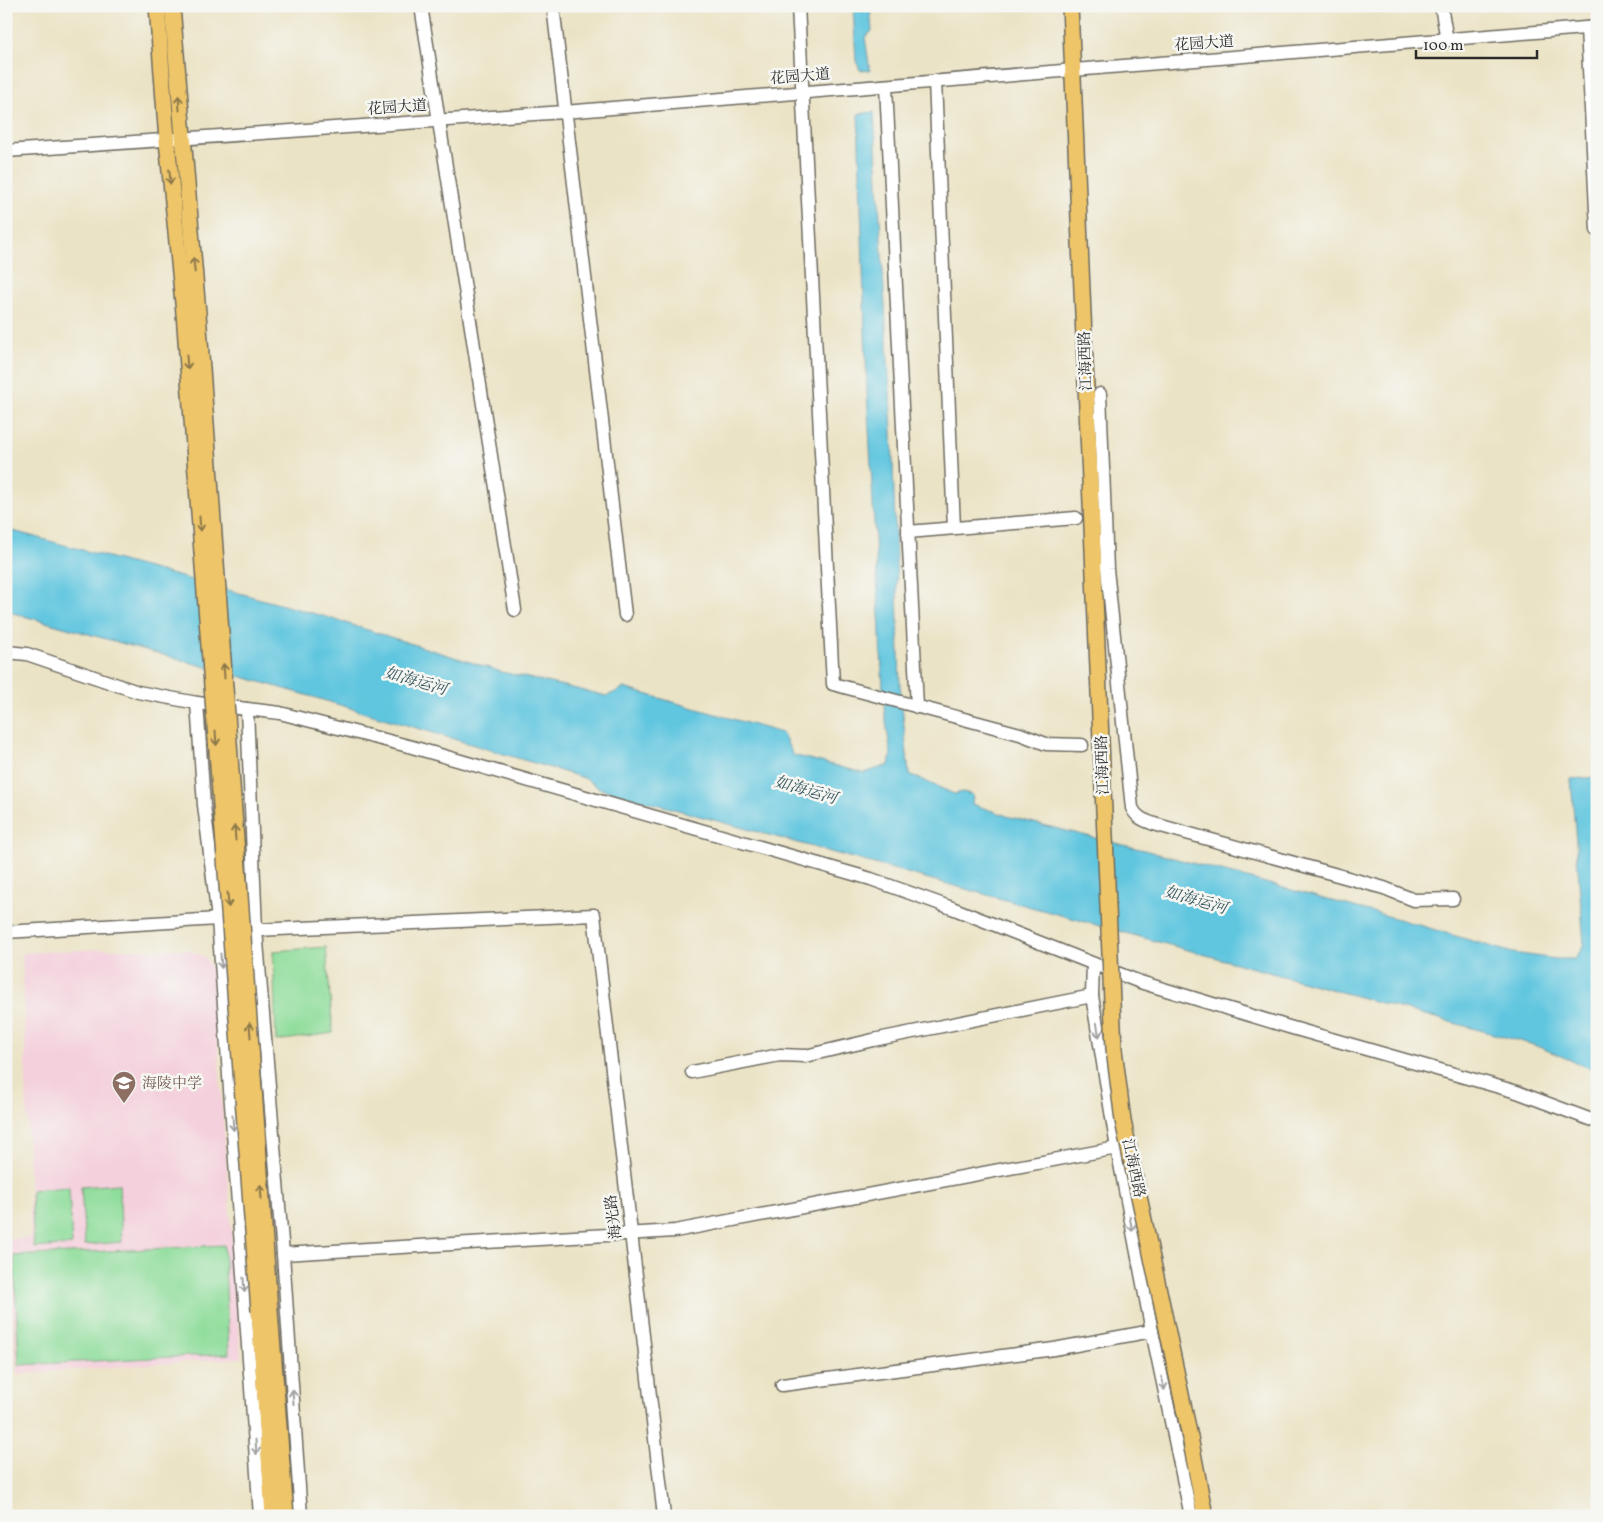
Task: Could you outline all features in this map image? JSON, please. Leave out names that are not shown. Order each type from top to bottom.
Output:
[{"type":"main road","points":[[157,6],[174,140],[191,313],[264,1311],[273,1516]]},
{"type":"main road","points":[[172,6],[174,140]]},
{"type":"main road","name":"江海西路","points":[[1070,6],[1114,1049],[1124,1121],[1205,1516]]},
{"type":"main road","points":[[264,1311],[286,1516]]},
{"type":"street","points":[[421,6],[515,610]]},
{"type":"street","points":[[553,6],[624,615]]},
{"type":"street","points":[[798,6],[804,92],[833,684],[1046,744],[1082,745]]},
{"type":"street","points":[[1441,6],[1447,40]]},
{"type":"street","name":"花园大道","points":[[6,150],[564,112],[1592,28]]},
{"type":"street","points":[[1592,28],[1597,230]]},
{"type":"street","points":[[935,82],[954,528]]},
{"type":"street","points":[[886,86],[908,532],[912,705]]},
{"type":"street","points":[[1100,394],[1107,569],[1132,808],[1135,815],[1141,820],[1154,824],[1384,888],[1414,900],[1453,899]]},
{"type":"street","points":[[908,532],[1076,518]]},
{"type":"street","points":[[6,652],[27,654],[138,692],[197,703],[280,713],[412,747],[871,880],[952,908],[1140,982],[1270,1022],[1517,1092],[1597,1122]]},
{"type":"street","points":[[197,703],[204,805],[218,919],[260,1516]]},
{"type":"street","points":[[247,709],[256,930],[283,1254],[301,1516]]},
{"type":"street","name":"海光路","points":[[256,930],[594,915],[664,1516]]},
{"type":"street","points":[[6,932],[218,919],[256,930]]},
{"type":"street","points":[[1093,964],[1092,996],[1117,1148],[1152,1331],[1191,1516]]},
{"type":"street","points":[[692,1072],[780,1056],[805,1056],[873,1040],[1092,996]]},
{"type":"street","points":[[283,1254],[675,1231],[1117,1148]]},
{"type":"street","points":[[782,1385],[1036,1352],[1152,1331]]},
{"type":"shaded area","name":"海陵中学","points":[[100,949],[188,950],[205,957],[212,970],[241,1358],[17,1374],[8,1239],[31,1238],[22,953]]},
{"type":"green space","points":[[326,947],[333,1033],[276,1041],[273,951]]},
{"type":"green space","points":[[119,1184],[122,1242],[85,1245],[81,1187]]},
{"type":"green space","points":[[69,1187],[72,1245],[34,1248],[31,1190]]},
{"type":"green space","points":[[224,1245],[229,1354],[19,1365],[14,1256]]},
{"type":"water","points":[[853,6],[870,6],[872,31],[865,37],[870,71],[860,70],[856,61]]},
{"type":"water","name":"如海运河","points":[[874,112],[892,431],[900,685],[909,774],[954,794],[963,792],[973,795],[972,804],[1010,817],[1144,850],[1402,920],[1513,953],[1556,959],[1575,959],[1584,945],[1571,779],[1597,777],[1597,1071],[1534,1045],[601,789],[584,778],[303,694],[6,611],[6,529],[323,616],[502,672],[607,696],[624,688],[782,733],[793,755],[864,773],[889,765],[891,755],[884,708],[887,690],[883,689],[867,392],[858,114]]},
{"type":"place","name":"海陵中学","points":[[124,1104]]}]
